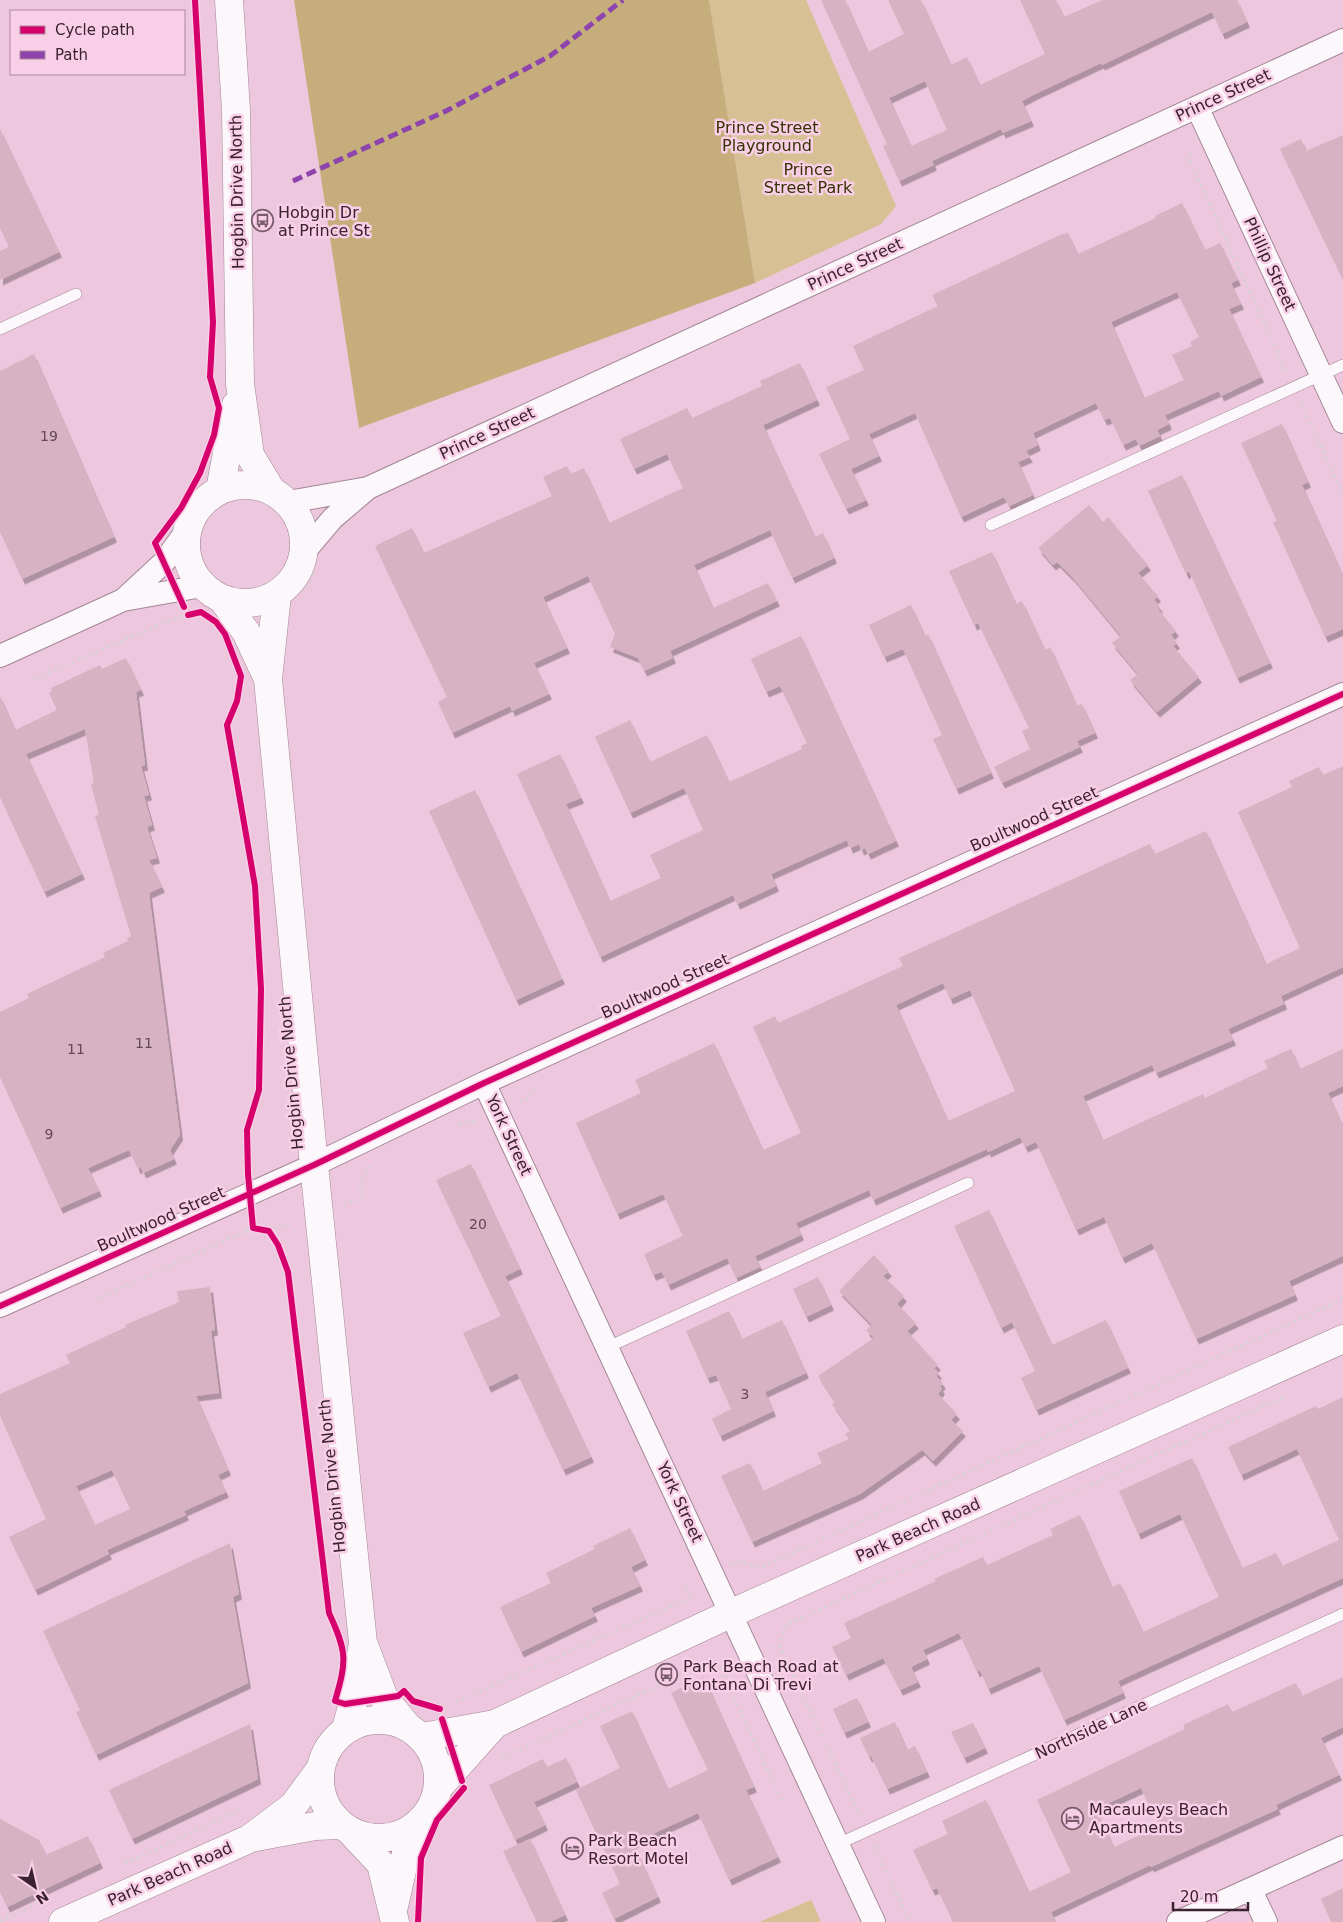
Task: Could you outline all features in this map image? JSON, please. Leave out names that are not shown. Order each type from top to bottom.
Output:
[{"type":"main road","name":"Hogbin Drive North","points":[[229,0],[236,110],[240,384],[250,455],[280,496]]},
{"type":"main road","name":"Hogbin Drive North","points":[[220,490],[240,384]]},
{"type":"main road","points":[[237,485],[255,485],[280,496],[298,516],[312,559],[300,568],[290,583],[288,598],[241,604],[212,593],[190,569],[185,550],[187,530],[193,514],[205,500],[220,490],[237,485]]},
{"type":"main road","name":"Hogbin Drive North","points":[[212,593],[246,632],[268,679]]},
{"type":"main road","name":"Hogbin Drive North","points":[[288,598],[268,679],[314,1165],[363,1643],[384,1698],[415,1732]]},
{"type":"main road","name":"Park Beach Road","points":[[415,1732],[495,1724],[732,1613],[1343,1339]]},
{"type":"main road","name":"Hogbin Drive North","points":[[346,1730],[353,1703],[363,1643]]},
{"type":"main road","points":[[376,1720],[392,1721],[415,1732],[433,1752],[438,1770],[438,1788],[432,1806],[420,1822],[406,1852],[394,1916],[381,1864],[330,1814],[323,1799],[320,1784],[321,1768],[326,1753],[334,1740],[346,1730],[361,1723],[376,1720]]},
{"type":"main road","name":"Park Beach Road","points":[[438,1788],[495,1724]]},
{"type":"main road","name":"Park Beach Road","points":[[63,1922],[100,1910],[249,1838],[293,1806],[321,1768]]},
{"type":"main road","points":[[346,1828],[368,1838],[387,1838],[405,1833],[420,1822]]},
{"type":"main road","name":"Park Beach Road","points":[[249,1838],[315,1826],[346,1828]]},
{"type":"street","name":"Prince Street","points":[[312,559],[333,518],[368,488],[1343,40]]},
{"type":"street","name":"Phillip Street","points":[[1198,107],[1343,422]]},
{"type":"street","name":"Prince Street","points":[[280,496],[368,488]]},
{"type":"street","points":[[0,656],[123,600],[164,562],[187,530]]},
{"type":"street","points":[[123,600],[212,593]]},
{"type":"street","name":"Boultwood Street","points":[[0,1306],[314,1165],[484,1083],[1343,694]]},
{"type":"street","name":"York Street","points":[[484,1083],[874,1922]]},
{"type":"street","points":[[1178,1922],[1343,1847]]},
{"type":"street","points":[[1252,1890],[1266,1922]]},
{"type":"lane","points":[[0,329],[76,294]]},
{"type":"lane","points":[[990,525],[1343,365]]},
{"type":"lane","points":[[608,1347],[968,1183]]},
{"type":"lane","name":"Northside Lane","points":[[838,1844],[1343,1614]]},
{"type":"path","points":[[1196,150],[1187,154],[1290,380]]},
{"type":"path","points":[[1296,395],[1343,494]]},
{"type":"path","points":[[288,598],[309,580],[312,559]]},
{"type":"path","points":[[36,678],[170,620],[191,614]]},
{"type":"path","points":[[519,1102],[529,1098],[535,1086],[533,1080]]},
{"type":"path","points":[[457,1124],[479,1120]]},
{"type":"path","points":[[348,1203],[361,1199],[360,1181],[370,1166],[379,1162]]},
{"type":"path","points":[[250,1194],[253,1228]]},
{"type":"path","points":[[97,1299],[253,1228],[269,1231],[285,1226]]},
{"type":"path","points":[[269,1231],[274,1238]]},
{"type":"path","points":[[728,1566],[737,1561],[760,1568],[1343,1300]]},
{"type":"path","points":[[860,1817],[779,1645],[784,1627],[1290,1394]]},
{"type":"path","points":[[448,1706],[689,1598],[687,1586],[693,1583]]},
{"type":"path","points":[[765,1650],[779,1645]]},
{"type":"path","points":[[495,1761],[707,1663],[721,1668],[729,1665]]},
{"type":"path","points":[[721,1668],[783,1804]]},
{"type":"path","points":[[114,1868],[246,1807]]},
{"type":"path","points":[[874,1845],[910,1922]]},
{"type":"path","points":[[0,1921],[53,1896]]},
{"type":"green space","name":"Prince Street Park","points":[[709,0],[806,0],[896,206],[881,224],[755,283]]},
{"type":"green space","points":[[811,1900],[821,1922],[759,1922]]},
{"type":"shaded area","points":[[294,0],[709,0],[755,283],[359,428]]},
{"type":"building","points":[[821,0],[845,0],[868,52],[904,34],[888,0],[921,0],[951,65],[967,57],[980,85],[1045,54],[1020,0],[1056,0],[1064,17],[1102,0],[1237,0],[1247,22],[1222,34],[1212,12],[1102,65],[1101,63],[1033,95],[1022,101],[1031,121],[1003,133],[1001,129],[932,161],[934,165],[899,181],[883,146],[887,144]],"holes":[[[925,81],[947,130],[911,146],[889,98]]]},
{"type":"building","points":[[0,129],[59,252],[0,280],[0,251],[9,247],[0,228]]},
{"type":"building","points":[[1343,135],[1343,280],[1280,149],[1301,139],[1306,151]]},
{"type":"building","points":[[1182,203],[1205,250],[1220,243],[1238,280],[1231,283],[1241,304],[1229,309],[1261,377],[1221,396],[1219,391],[1165,415],[1169,424],[1157,430],[1160,436],[1139,446],[1136,439],[1123,445],[1110,418],[1104,420],[1096,403],[1033,433],[1038,445],[1026,451],[1030,457],[1018,462],[1033,495],[1009,506],[1004,497],[961,517],[915,413],[869,434],[879,456],[851,469],[866,500],[846,509],[819,454],[850,439],[826,387],[864,370],[853,346],[938,306],[932,295],[1060,235],[1068,233],[1078,254],[1156,218],[1155,216]],"holes":[[[1177,292],[1199,337],[1190,342],[1192,346],[1172,355],[1184,380],[1144,398],[1111,322]]]},
{"type":"building","points":[[34,354],[114,537],[22,579],[0,532],[0,371]]},
{"type":"building","points":[[800,363],[817,400],[763,425],[815,537],[823,533],[834,558],[792,578],[770,530],[694,565],[713,608],[768,583],[777,601],[670,651],[673,658],[644,671],[638,658],[610,647],[615,634],[588,576],[543,597],[567,648],[534,663],[549,694],[512,711],[510,706],[452,733],[438,702],[447,697],[375,546],[412,528],[424,553],[552,496],[543,477],[567,466],[571,474],[584,468],[609,523],[683,488],[667,454],[634,469],[620,439],[687,408],[692,418],[762,386],[760,381]]},
{"type":"building","points":[[1282,424],[1308,482],[1302,485],[1343,575],[1343,629],[1325,637],[1273,522],[1277,521],[1241,443]]},
{"type":"building","points":[[1182,475],[1270,663],[1237,678],[1189,571],[1186,574],[1148,491]]},
{"type":"building","points":[[1089,505],[1103,522],[1108,517],[1148,565],[1138,573],[1158,596],[1154,600],[1160,607],[1158,609],[1176,631],[1171,635],[1177,643],[1173,646],[1199,677],[1157,712],[1130,680],[1138,674],[1112,643],[1121,636],[1073,578],[1057,562],[1053,565],[1038,548]]},
{"type":"building","points":[[992,552],[1016,604],[1022,601],[1045,650],[1050,647],[1077,706],[1082,704],[1095,733],[1077,741],[1080,747],[1002,783],[994,767],[1030,749],[1022,731],[1029,728],[978,623],[974,625],[949,571]]},
{"type":"building","points":[[911,605],[925,636],[928,634],[991,773],[956,789],[933,739],[942,735],[903,649],[884,657],[869,625]]},
{"type":"building","points":[[801,636],[896,841],[868,854],[865,848],[861,850],[859,844],[850,848],[847,840],[771,874],[776,886],[737,904],[733,895],[600,957],[517,774],[560,754],[581,798],[566,804],[610,901],[661,878],[650,855],[703,830],[684,788],[630,813],[595,737],[630,720],[650,762],[707,735],[729,782],[802,749],[801,746],[807,743],[780,686],[766,692],[751,659]]},
{"type":"building","points":[[126,658],[141,690],[136,692],[145,765],[141,766],[149,795],[144,796],[152,825],[147,827],[157,858],[149,860],[162,887],[149,893],[180,1135],[170,1150],[174,1159],[143,1173],[141,1167],[138,1169],[129,1150],[88,1168],[99,1191],[60,1208],[0,1077],[0,1012],[29,998],[27,994],[105,957],[103,953],[128,941],[127,938],[131,936],[95,816],[99,815],[91,784],[94,783],[85,729],[26,754],[82,874],[44,892],[0,797],[0,696],[15,730],[57,710],[49,693],[52,691],[51,688],[100,665],[102,669]]},
{"type":"building","points":[[1343,766],[1343,967],[1281,996],[1284,1004],[1228,1029],[1233,1040],[1156,1073],[1152,1065],[1083,1096],[1103,1140],[1203,1094],[1205,1098],[1268,1068],[1264,1061],[1291,1049],[1300,1069],[1343,1049],[1343,1086],[1328,1093],[1343,1126],[1343,1256],[1289,1281],[1295,1295],[1196,1339],[1152,1243],[1122,1258],[1104,1217],[1076,1230],[1036,1142],[1025,1147],[1020,1137],[988,1152],[987,1149],[873,1200],[869,1190],[796,1223],[801,1235],[755,1256],[760,1267],[736,1278],[727,1258],[668,1285],[662,1272],[653,1275],[644,1254],[683,1236],[663,1194],[617,1214],[576,1123],[641,1093],[635,1080],[714,1043],[763,1150],[801,1133],[753,1027],[775,1016],[778,1023],[903,966],[899,958],[1150,844],[1155,854],[1206,831],[1266,964],[1300,948],[1238,812],[1292,787],[1289,781],[1319,767],[1323,775]],"holes":[[[943,983],[950,999],[970,990],[1015,1091],[948,1121],[896,1005]]]},
{"type":"building","points":[[475,790],[562,979],[516,1000],[429,811]]},
{"type":"building","points":[[471,1164],[520,1269],[505,1276],[591,1457],[563,1470],[517,1373],[488,1387],[463,1333],[501,1316],[436,1180]]},
{"type":"building","points":[[989,1210],[1052,1345],[1106,1320],[1128,1368],[1036,1410],[1021,1378],[1035,1371],[1012,1322],[1001,1328],[954,1226]]},
{"type":"building","points":[[874,1255],[889,1271],[883,1276],[904,1296],[897,1304],[916,1323],[907,1331],[938,1365],[934,1368],[939,1373],[936,1376],[943,1383],[940,1386],[942,1389],[938,1394],[957,1414],[951,1420],[963,1431],[933,1461],[922,1450],[860,1494],[752,1542],[721,1476],[750,1463],[763,1491],[822,1463],[817,1453],[849,1439],[845,1434],[851,1430],[832,1404],[835,1402],[818,1376],[874,1338],[866,1330],[872,1325],[839,1291]]},
{"type":"building","points":[[818,1277],[831,1305],[806,1317],[793,1289]]},
{"type":"building","points":[[210,1287],[215,1330],[211,1331],[219,1393],[196,1396],[228,1470],[218,1475],[226,1492],[184,1511],[186,1515],[107,1550],[109,1554],[35,1590],[9,1537],[46,1519],[0,1416],[0,1394],[70,1363],[66,1355],[126,1327],[125,1325],[179,1302],[177,1291]],"holes":[[[112,1470],[130,1509],[95,1525],[76,1486]]]},
{"type":"building","points":[[729,1311],[742,1339],[782,1320],[806,1373],[765,1392],[773,1411],[720,1436],[712,1419],[731,1409],[716,1375],[707,1378],[686,1331]]},
{"type":"building","points":[[1343,1397],[1343,1578],[1118,1681],[1123,1693],[1064,1720],[1039,1666],[988,1689],[980,1670],[977,1672],[959,1633],[923,1650],[927,1659],[911,1667],[918,1682],[900,1690],[883,1658],[846,1675],[832,1647],[851,1638],[844,1623],[936,1581],[934,1579],[983,1557],[987,1565],[1053,1535],[1050,1529],[1080,1515],[1112,1587],[1120,1583],[1143,1632],[1219,1597],[1180,1514],[1138,1534],[1119,1491],[1192,1458],[1242,1568],[1276,1553],[1282,1566],[1339,1540],[1297,1449],[1241,1475],[1228,1447],[1316,1406],[1318,1409]]},
{"type":"building","points":[[630,1528],[645,1560],[631,1567],[640,1586],[591,1608],[595,1616],[521,1652],[500,1607],[551,1583],[546,1573],[595,1549],[593,1546]]},
{"type":"building","points":[[230,1543],[239,1594],[233,1597],[248,1683],[96,1755],[76,1712],[80,1710],[43,1631]]},
{"type":"building","points":[[704,1677],[754,1787],[746,1790],[778,1857],[729,1880],[698,1813],[633,1843],[658,1897],[614,1919],[602,1893],[620,1884],[576,1790],[620,1768],[600,1726],[632,1711],[668,1789],[708,1770],[671,1693]]},
{"type":"building","points":[[1343,1677],[1343,1727],[1321,1738],[1339,1775],[1276,1805],[1278,1809],[1151,1867],[1150,1865],[1051,1912],[1056,1922],[953,1922],[937,1888],[932,1890],[913,1850],[948,1834],[942,1821],[986,1800],[1029,1892],[1071,1872],[1037,1800],[1185,1729],[1183,1725],[1228,1704],[1232,1712],[1296,1683],[1302,1696]],"holes":[[[1141,1788],[1159,1826],[1114,1847],[1096,1809]]]},
{"type":"building","points":[[857,1698],[868,1722],[844,1733],[833,1709]]},
{"type":"building","points":[[895,1722],[907,1750],[915,1746],[927,1772],[887,1789],[860,1738]]},
{"type":"building","points":[[973,1723],[985,1748],[964,1758],[951,1732]]},
{"type":"building","points":[[250,1724],[258,1779],[132,1839],[109,1790]]},
{"type":"building","points":[[566,1758],[577,1782],[534,1802],[545,1825],[515,1840],[489,1785],[543,1759],[547,1767]]},
{"type":"building","points":[[0,1819],[39,1840],[46,1855],[88,1836],[100,1863],[7,1907],[0,1892]]},
{"type":"building","points":[[530,1839],[565,1915],[550,1922],[537,1922],[503,1851]]},
{"type":"building","points":[[1343,1888],[1343,1922],[1331,1922],[1321,1899]]},
{"type":"marked path","points":[[293,181],[446,111],[550,56],[623,0]]},
{"type":"cycle path","points":[[184,607],[155,543],[181,508],[200,473],[214,435],[219,408],[210,377],[213,322],[195,0]]},
{"type":"cycle path","points":[[188,615],[201,612],[216,622],[225,634],[241,676],[237,701],[227,725],[255,886],[261,989],[259,1090],[247,1130],[248,1174],[253,1228],[269,1231],[278,1245],[288,1272],[329,1613],[339,1637],[343,1656],[342,1675],[335,1701],[345,1704],[398,1696],[404,1691],[413,1701],[440,1709]]},
{"type":"cycle path","points":[[0,1306],[314,1165],[484,1083],[1343,694]]},
{"type":"cycle path","points":[[442,1719],[462,1781]]},
{"type":"cycle path","points":[[418,1922],[421,1858],[437,1820],[464,1788]]},
{"type":"place","name":"Hobgin Dr at Prince St","points":[[262,221]]},
{"type":"place","name":"Park Beach Road at Fontana Di Trevi","points":[[667,1675]]},
{"type":"place","name":"Macauleys Beach Apartments","points":[[1073,1818]]},
{"type":"place","name":"Park Beach Resort Motel","points":[[572,1849]]},
{"type":"park label","name":"Prince Street Playground","points":[[767,136]]}]
